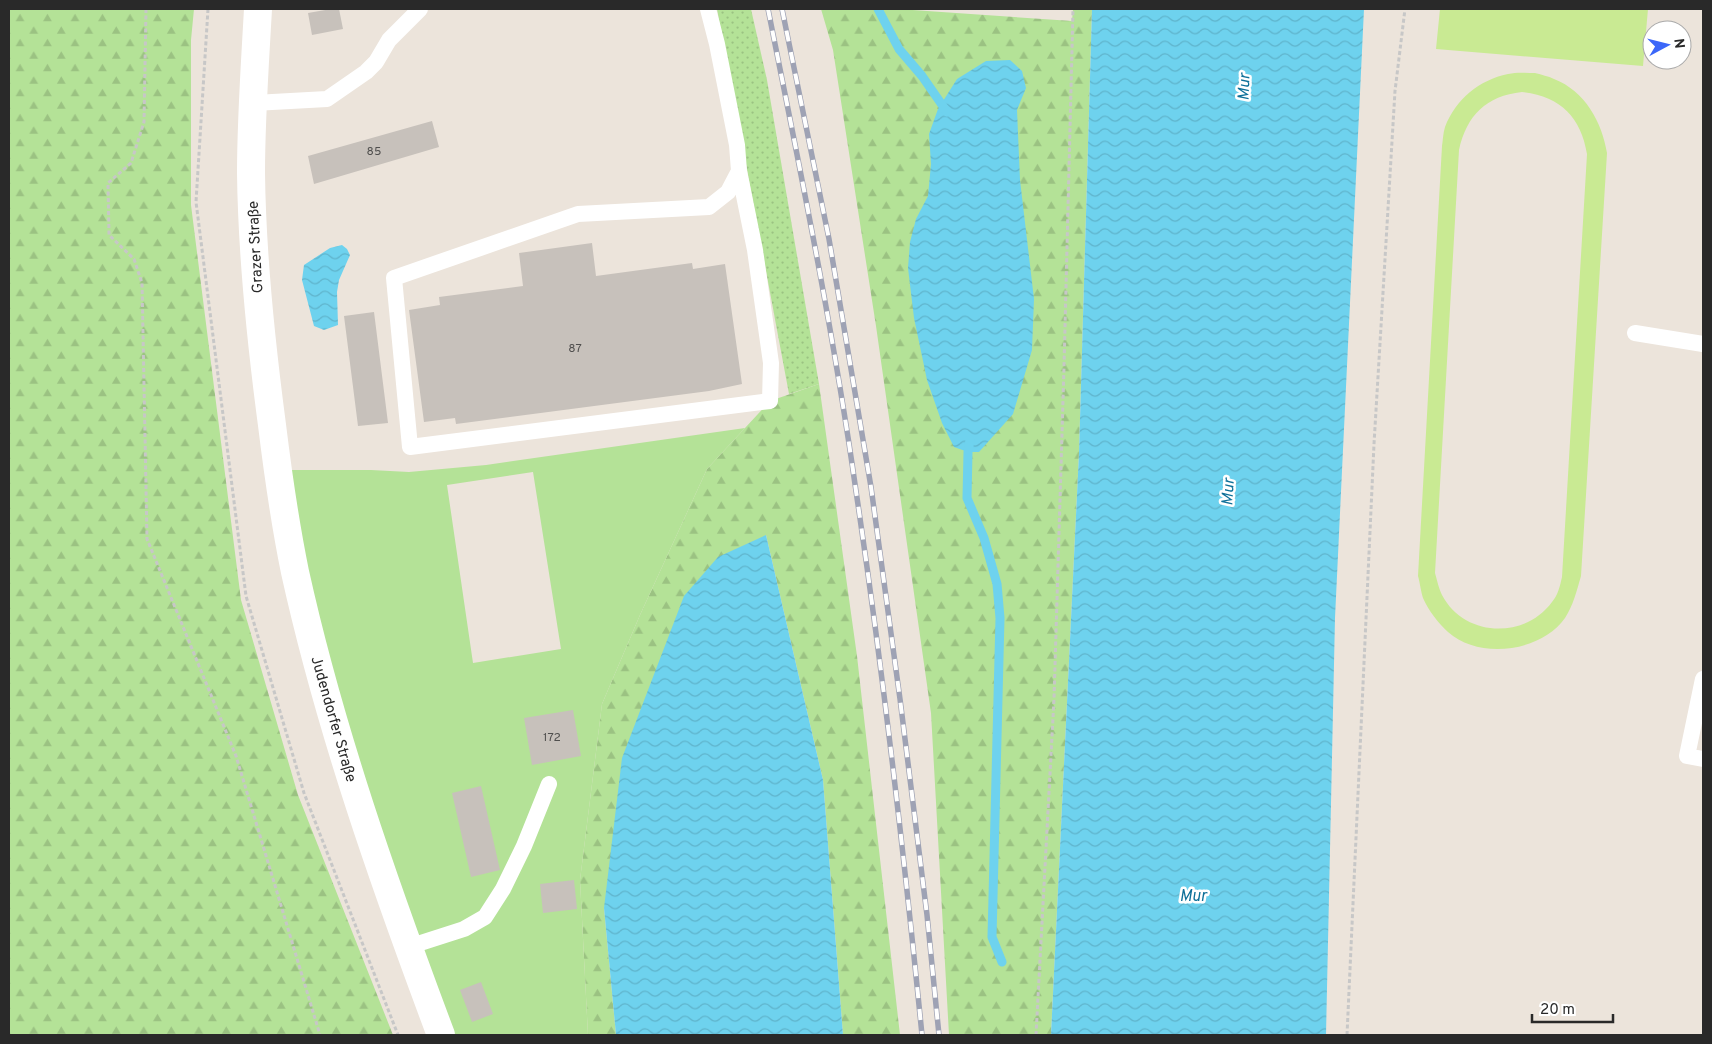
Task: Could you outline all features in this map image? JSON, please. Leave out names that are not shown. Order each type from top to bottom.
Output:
[{"type":"main road","name":"Grazer Straße","points":[[258,9],[251,173],[256,280],[265,375],[280,485]]},
{"type":"main road","name":"Judendorfer Straße","points":[[280,485],[295,569],[319,667],[360,810],[441,1035]]},
{"type":"lane","points":[[253,103],[326,99],[366,72],[376,62],[389,40],[420,9]]},
{"type":"lane","points":[[708,9],[719,53],[737,145],[739,171],[755,250],[771,363],[770,401],[410,447],[394,278],[578,214],[709,207],[728,192],[739,171]]},
{"type":"lane","points":[[1635,333],[1703,344]]},
{"type":"lane","points":[[1703,679],[1687,756],[1703,759]]},
{"type":"lane","points":[[408,947],[464,929],[485,917],[503,889],[550,784]]},
{"type":"path","points":[[146,9],[144,122],[131,163],[108,183],[109,235],[134,259],[142,283],[147,539],[236,756],[320,1035]]},
{"type":"path","points":[[1036,1035],[1055,690],[1072,9]]},
{"type":"path","points":[[1347,1035],[1375,435],[1395,92],[1405,9]]},
{"type":"green space","points":[[9,9],[194,9],[191,40],[191,205],[241,600],[298,795],[393,1035],[9,1035]]},
{"type":"green space","points":[[717,9],[751,9],[767,80],[819,384],[789,394]]},
{"type":"green space","points":[[821,9],[898,9],[1072,21],[1073,9],[1092,9],[1079,453],[1051,1035],[949,1035],[931,713],[876,326],[833,50]]},
{"type":"green space","points":[[1440,9],[1648,9],[1647,20],[1642,20],[1642,66],[1436,49]]},
{"type":"green space","points":[[1511,73],[1535,73],[1565,84],[1575,91],[1596,119],[1605,141],[1607,153],[1581,576],[1565,618],[1554,630],[1526,645],[1492,649],[1461,641],[1448,632],[1425,603],[1418,576],[1442,146],[1444,129],[1450,117],[1455,108],[1470,92],[1497,77]],"holes":[[[1522,92],[1535,94],[1558,104],[1574,119],[1580,129],[1587,154],[1562,577],[1556,596],[1540,614],[1526,623],[1511,628],[1495,628],[1479,626],[1465,619],[1452,609],[1442,595],[1435,573],[1459,150],[1467,127],[1473,117],[1488,103],[1509,94]]]},
{"type":"green space","points":[[819,384],[857,656],[900,1035],[843,1035],[823,780],[766,535],[604,908],[616,1035],[588,1035],[580,880],[602,704],[640,615],[707,469],[770,401]]},
{"type":"green space","points":[[745,428],[707,469],[640,615],[602,704],[580,880],[588,1035],[441,1035],[408,947],[278,470],[409,472],[486,465]],"holes":[[[533,472],[561,649],[473,663],[447,485]]]},
{"type":"water","name":"Mur","points":[[1092,9],[1364,9],[1335,618],[1326,1035],[1051,1035],[1079,453]]},
{"type":"water","points":[[1010,60],[1022,71],[1026,88],[1017,110],[1020,180],[1034,299],[1032,350],[1013,414],[979,452],[968,452],[954,447],[942,423],[927,380],[914,318],[908,268],[910,242],[916,219],[928,196],[931,164],[929,134],[938,109],[957,79],[986,61]]},
{"type":"water","points":[[342,245],[350,255],[339,280],[337,292],[338,325],[324,330],[314,326],[302,280],[304,265],[330,248]]},
{"type":"water","points":[[766,535],[823,780],[843,1035],[616,1035],[604,908],[622,758],[684,596],[718,557]]},
{"type":"building","points":[[339,9],[343,29],[312,35],[308,13]]},
{"type":"building","points":[[432,121],[439,147],[314,184],[308,156]]},
{"type":"building","points":[[592,243],[596,276],[692,263],[693,269],[725,264],[742,384],[709,391],[456,424],[455,418],[424,422],[409,310],[440,305],[439,297],[523,286],[519,253]]},
{"type":"building","points":[[374,312],[388,423],[358,426],[344,316]]},
{"type":"building","points":[[573,710],[581,756],[532,765],[524,718]]},
{"type":"building","points":[[481,786],[500,870],[471,877],[452,793]]},
{"type":"building","points":[[574,880],[577,909],[543,913],[540,884]]},
{"type":"building","points":[[481,982],[493,1014],[472,1022],[460,990]]},
{"type":"waterway","points":[[878,9],[899,49],[922,76],[947,112]]},
{"type":"waterway","points":[[970,440],[967,498],[984,538],[997,584],[1000,618],[992,937],[1002,962]]},
{"type":"railway","points":[[768,9],[815,249],[847,430],[884,695],[922,1035]]},
{"type":"railway","points":[[782,9],[829,239],[871,487],[927,915],[939,1035]]}]
